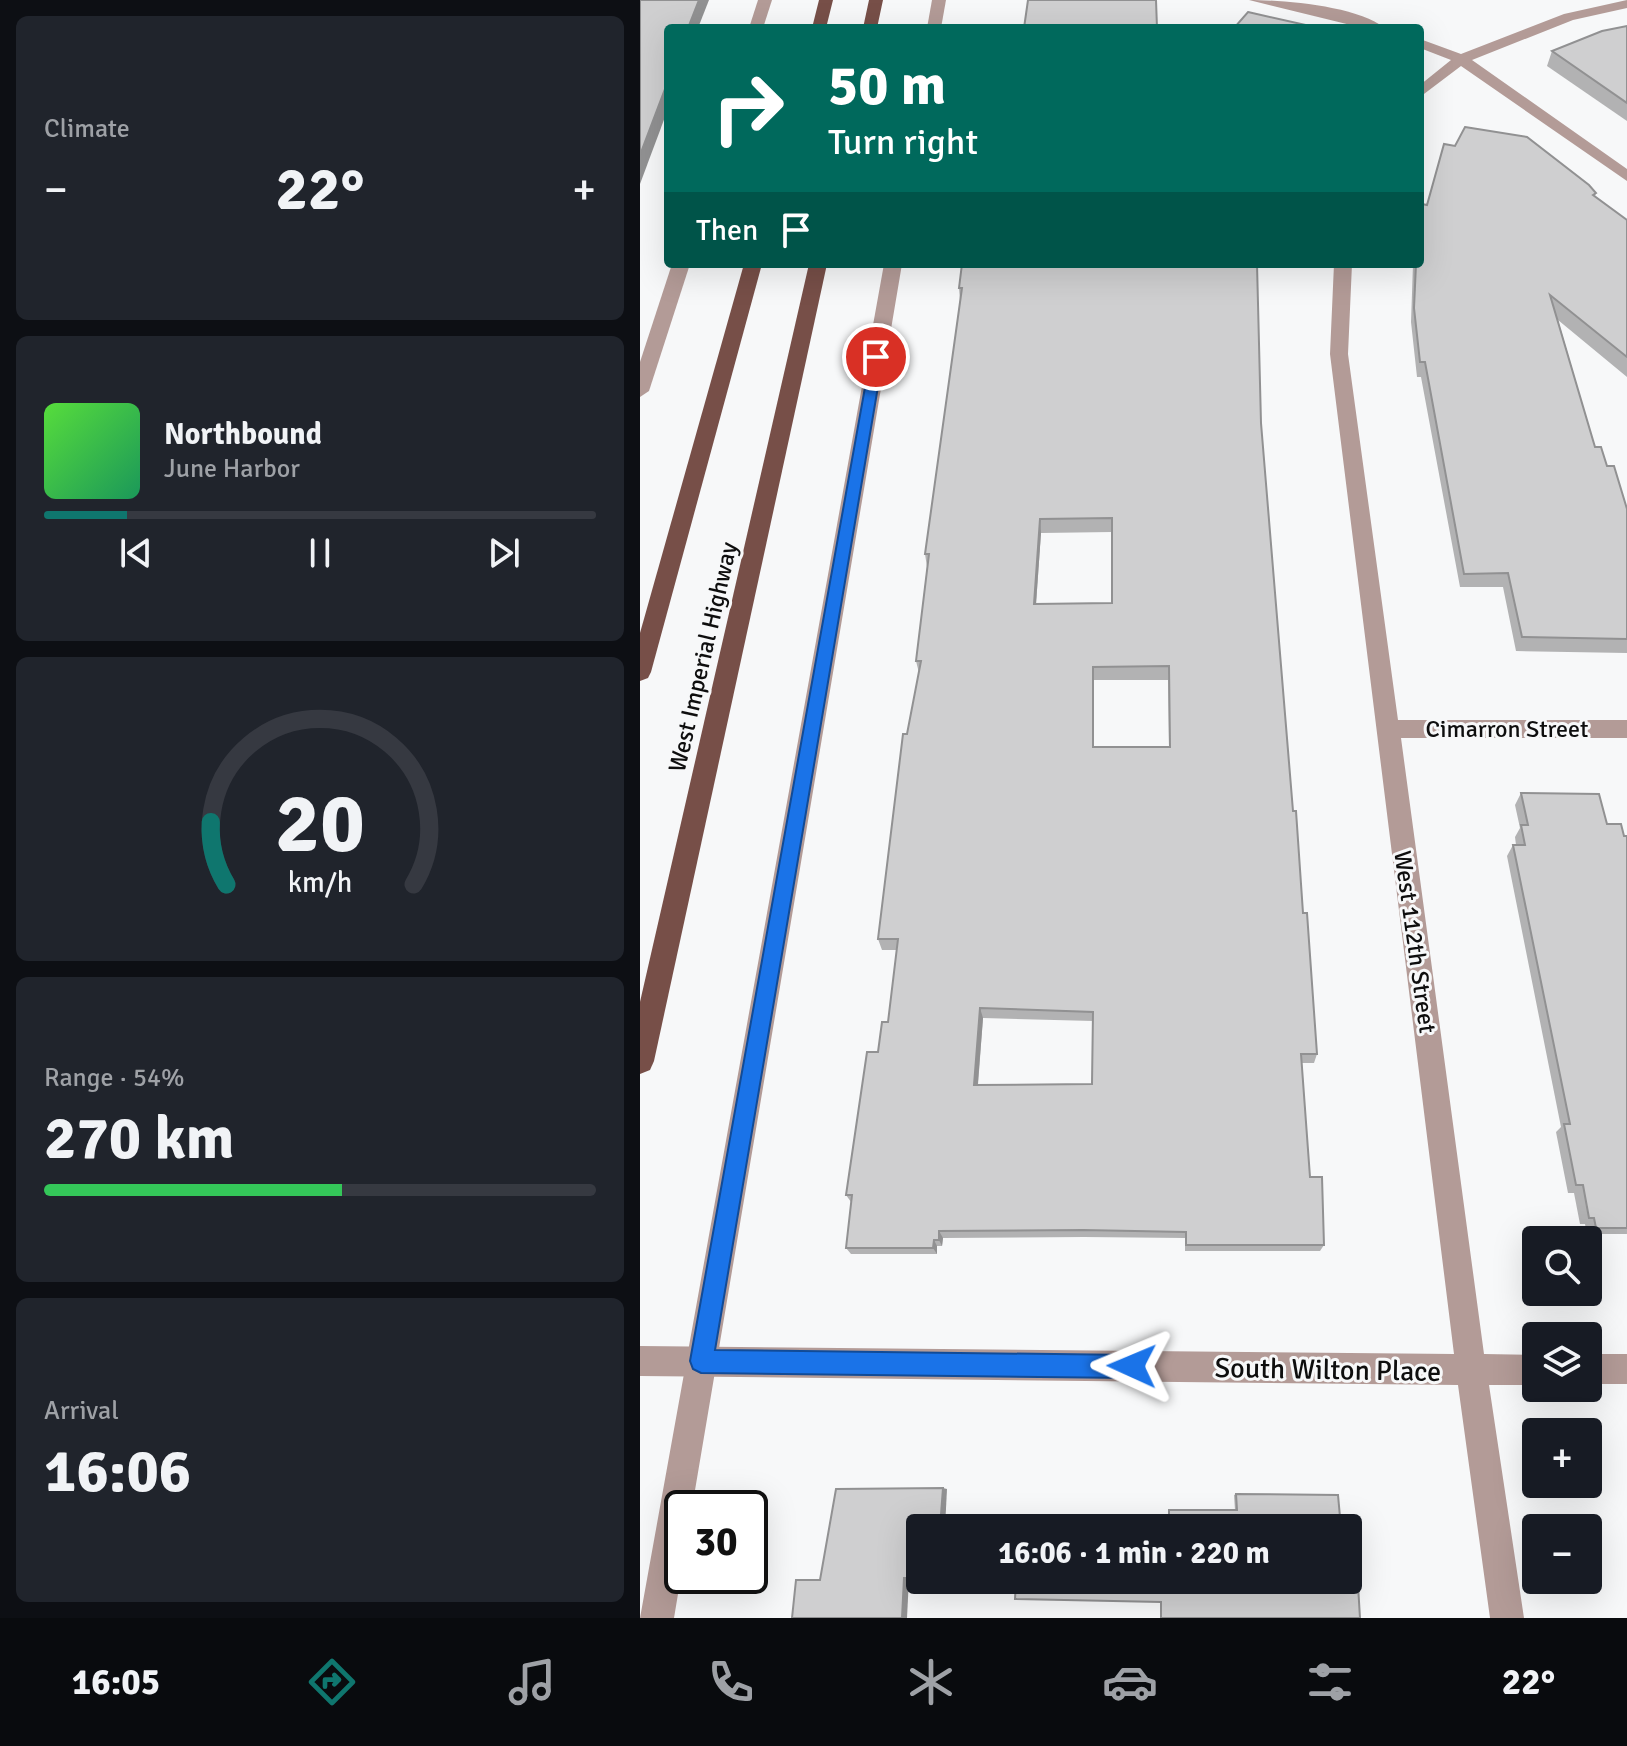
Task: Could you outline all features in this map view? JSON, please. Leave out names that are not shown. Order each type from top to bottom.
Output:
[{"type":"main road","points":[[820,24],[826,0]]},
{"type":"main road","points":[[871,24],[876,0]]},
{"type":"main road","points":[[640,672],[752,268]]},
{"type":"main road","name":"West Imperial Highway","points":[[640,1061],[817,268]]},
{"type":"street","points":[[757,24],[765,0]]},
{"type":"street","points":[[935,24],[939,0]]},
{"type":"street","points":[[1256,0],[1312,10],[1363,24]]},
{"type":"street","points":[[1424,89],[1461,59],[1569,17],[1627,4]]},
{"type":"street","points":[[1424,45],[1461,59],[1627,176]]},
{"type":"street","points":[[640,391],[680,268]]},
{"type":"street","points":[[657,1618],[892,268]]},
{"type":"street","name":"West 112th Street","points":[[1343,268],[1339,354],[1471,1370],[1507,1618]]},
{"type":"street","name":"Cimarron Street","points":[[1386,729],[1627,729]]},
{"type":"street","name":"South Wilton Place","points":[[640,1361],[1522,1370]]},
{"type":"street","points":[[1602,1369],[1627,1369]]},
{"type":"building","points":[[640,0],[699,0],[690,24],[664,24],[664,92],[640,155]]},
{"type":"building","points":[[1028,0],[1156,0],[1157,24],[1025,24]]},
{"type":"building","points":[[1248,12],[1301,24],[1238,24]]},
{"type":"building","points":[[1627,26],[1627,103],[1552,51],[1602,31]]},
{"type":"building","points":[[1465,127],[1527,137],[1589,185],[1596,193],[1593,195],[1627,220],[1627,357],[1550,295],[1595,447],[1601,447],[1607,466],[1614,466],[1627,509],[1627,639],[1522,637],[1508,573],[1464,574],[1425,362],[1420,362],[1414,308],[1416,268],[1424,268],[1424,204],[1427,205],[1444,144],[1455,146]]},
{"type":"building","points":[[962,268],[1257,268],[1261,423],[1293,811],[1296,811],[1303,913],[1307,913],[1317,1054],[1301,1054],[1310,1177],[1322,1177],[1324,1245],[1186,1245],[1186,1232],[1083,1230],[939,1231],[939,1240],[934,1240],[933,1248],[846,1248],[852,1195],[846,1195],[867,1052],[878,1052],[882,1022],[888,1022],[898,939],[878,939],[903,734],[907,734],[921,661],[916,661],[929,554],[925,554],[962,288],[959,288]],"holes":[[[1112,518],[1112,603],[1034,604],[1040,519]],[[1169,666],[1170,747],[1093,747],[1093,667]],[[980,1008],[1093,1012],[1092,1084],[974,1085]]]},
{"type":"building","points":[[1521,793],[1599,794],[1607,824],[1621,824],[1624,836],[1627,836],[1627,1228],[1596,1226],[1594,1218],[1589,1218],[1583,1185],[1576,1185],[1564,1124],[1570,1124],[1513,845],[1525,845],[1521,825],[1528,825]]},
{"type":"building","points":[[943,1488],[941,1514],[906,1514],[906,1578],[902,1618],[792,1618],[796,1580],[820,1580],[836,1489]]},
{"type":"building","points":[[1236,1494],[1338,1495],[1340,1514],[1169,1514],[1169,1510],[1237,1510]]},
{"type":"building","points":[[1015,1594],[1359,1594],[1360,1618],[1161,1618],[1161,1602],[1015,1599]]},
{"type":"route","points":[[876,357],[701,1361],[1132,1366]]}]
